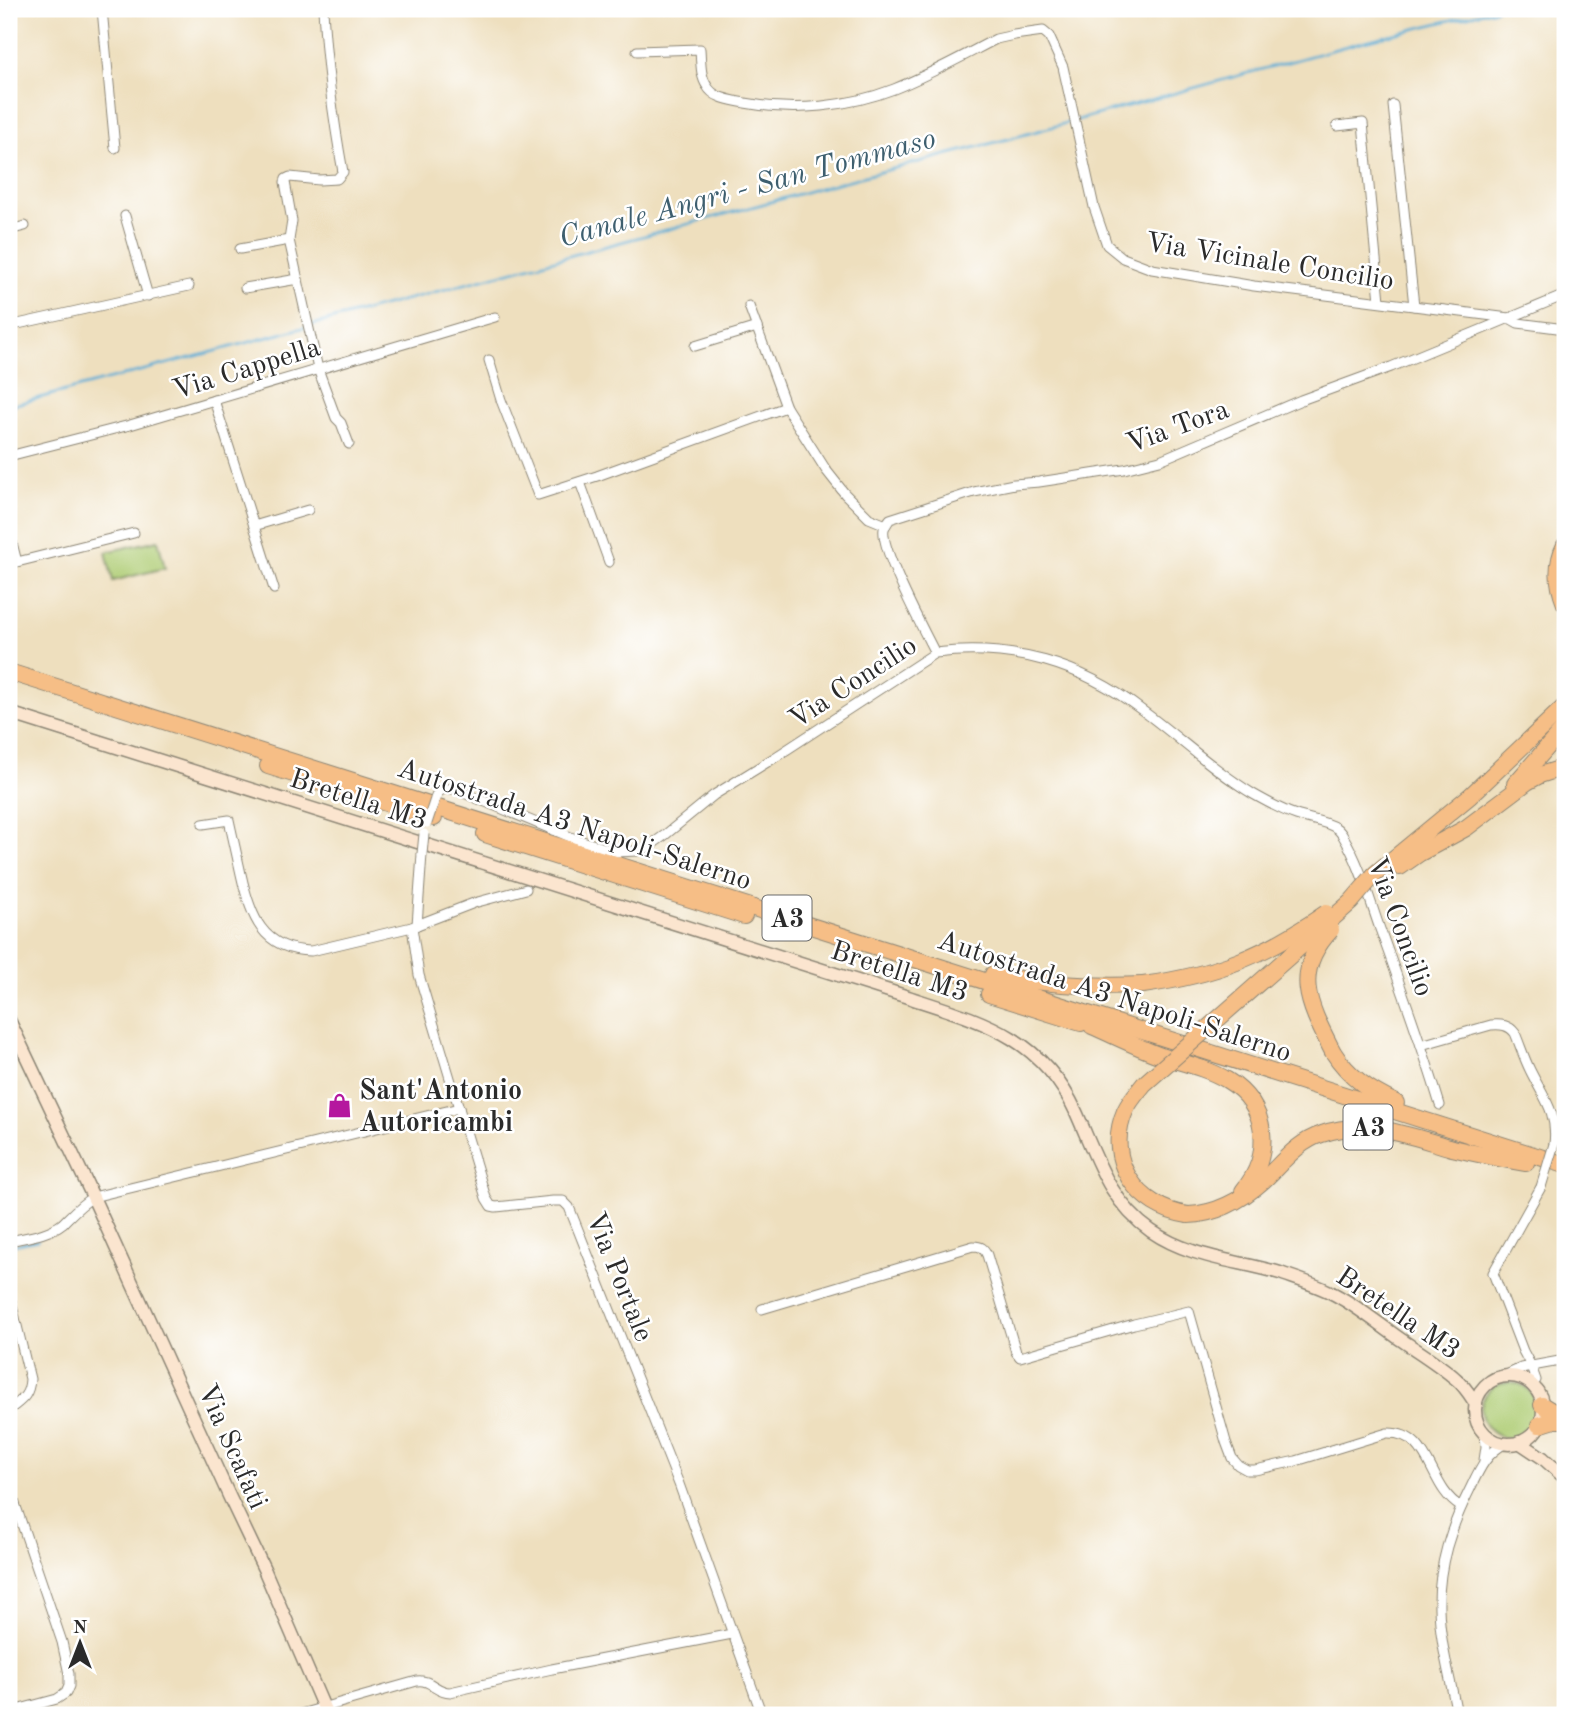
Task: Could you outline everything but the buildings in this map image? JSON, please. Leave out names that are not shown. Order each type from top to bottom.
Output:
[{"type":"highway","points":[[1565,545],[1558,570],[1560,592],[1565,604]]},
{"type":"highway","name":"Autostrada A3 Napoli-Salerno","points":[[9,672],[826,931],[1527,1158],[1565,1176]]},
{"type":"highway","name":"Autostrada A3 Napoli-Salerno","points":[[9,684],[1092,1026],[1527,1158],[1565,1165]]},
{"type":"highway","name":"A3","points":[[1527,1158],[1451,1147],[1390,1129],[1346,1128],[1319,1135],[1292,1151],[1246,1196],[1220,1210],[1188,1214],[1162,1209],[1137,1190],[1128,1177],[1119,1151],[1121,1123],[1126,1109],[1144,1084],[1379,878],[1565,706]]},
{"type":"highway","points":[[1486,813],[1565,727]]},
{"type":"highway","points":[[1486,813],[1527,782],[1565,767]]},
{"type":"highway","name":"A3","points":[[826,931],[909,949],[973,969],[1040,982],[1100,986],[1143,985],[1191,977],[1250,958],[1292,936],[1379,878],[1466,828],[1486,813]]},
{"type":"highway","name":"A3","points":[[1379,878],[1324,937],[1309,969],[1307,981],[1310,1002],[1333,1052],[1349,1074],[1376,1093],[1410,1108],[1494,1137],[1527,1158]]},
{"type":"highway","name":"A3","points":[[1092,1026],[1162,1056],[1211,1072],[1228,1080],[1249,1098],[1260,1122],[1263,1147],[1261,1159],[1251,1181],[1232,1203]]},
{"type":"highway","points":[[1538,1392],[1565,1420]]},
{"type":"highway","points":[[1537,1428],[1547,1421],[1565,1420]]},
{"type":"street","points":[[102,9],[115,148]]},
{"type":"street","points":[[324,9],[326,61],[342,172],[337,180],[286,178],[285,181],[292,221],[289,240],[318,369],[349,444]]},
{"type":"street","name":"Via Vicinale Concilio","points":[[637,51],[699,50],[703,77],[707,88],[713,94],[747,103],[792,108],[854,100],[892,89],[996,39],[1043,31],[1049,36],[1063,67],[1094,208],[1107,245],[1123,258],[1152,268],[1254,286],[1508,318],[1518,323],[1565,329]]},
{"type":"street","points":[[1393,105],[1414,306]]},
{"type":"street","points":[[1337,126],[1363,123],[1380,301]]},
{"type":"street","points":[[125,216],[148,296]]},
{"type":"street","points":[[9,230],[25,226]]},
{"type":"street","points":[[240,248],[289,240]]},
{"type":"street","points":[[245,288],[298,279]]},
{"type":"street","points":[[9,326],[189,286]]},
{"type":"street","name":"Via Tora","points":[[886,525],[890,519],[899,515],[974,492],[1124,469],[1160,460],[1301,400],[1391,367],[1565,295]]},
{"type":"street","points":[[750,306],[786,407],[826,470],[845,494],[869,518],[886,525],[884,529],[888,550],[904,591],[935,653]]},
{"type":"street","name":"Via Cappella","points":[[9,456],[130,425],[495,317]]},
{"type":"street","points":[[695,346],[757,327]]},
{"type":"street","points":[[489,360],[538,495],[786,407]]},
{"type":"street","points":[[214,400],[274,589]]},
{"type":"street","points":[[580,482],[610,562]]},
{"type":"street","points":[[254,526],[308,510]]},
{"type":"street","points":[[9,531],[17,562],[134,533]]},
{"type":"street","name":"Via Concilio","points":[[414,926],[424,834],[437,793],[441,789],[454,789],[573,838],[617,852],[638,851],[665,835],[714,794],[935,653],[948,651],[1038,657],[1101,682],[1122,695],[1218,770],[1251,792],[1293,814],[1337,828],[1357,866],[1422,1045],[1440,1105]]},
{"type":"street","name":"Bretella M3","points":[[9,713],[895,993],[996,1028],[1028,1049],[1055,1076],[1076,1112],[1101,1172],[1112,1191],[1135,1219],[1149,1230],[1201,1255],[1276,1272],[1331,1292],[1458,1380],[1476,1404]]},
{"type":"street","points":[[203,824],[229,820],[248,903],[254,916],[267,935],[286,947],[299,951],[311,951],[414,926],[474,903],[526,889]]},
{"type":"street","name":"Via Portale","points":[[414,926],[419,975],[486,1198],[491,1206],[563,1201],[569,1207],[679,1484],[762,1715]]},
{"type":"street","name":"Via Scafati","points":[[9,1020],[264,1570],[325,1711]]},
{"type":"street","points":[[1422,1045],[1491,1025],[1499,1024],[1512,1029],[1552,1111],[1555,1126],[1554,1144],[1541,1187],[1493,1273],[1531,1366],[1541,1419],[1531,1436],[1492,1452],[1484,1461],[1461,1507],[1444,1554],[1439,1594],[1442,1638],[1457,1715]]},
{"type":"street","points":[[9,1241],[43,1234],[60,1225],[93,1197],[459,1108]]},
{"type":"street","points":[[762,1309],[979,1246],[987,1255],[1016,1352],[1020,1357],[1189,1311],[1226,1442],[1238,1465],[1247,1470],[1264,1469],[1387,1433],[1397,1433],[1418,1445],[1447,1496],[1461,1507]]},
{"type":"street","points":[[9,1293],[30,1379],[26,1395],[9,1410]]},
{"type":"street","points":[[1507,1374],[1522,1360],[1523,1351]]},
{"type":"street","points":[[1561,1361],[1531,1366],[1488,1384],[1482,1389],[1476,1404],[1476,1419],[1493,1440],[1512,1443],[1543,1458],[1565,1478]]},
{"type":"street","points":[[1538,1392],[1541,1370],[1561,1361]]},
{"type":"street","points":[[1507,1374],[1525,1380],[1538,1392]]},
{"type":"street","name":"Bretella M3","points":[[1458,1380],[1488,1384]]},
{"type":"street","points":[[1537,1428],[1543,1458]]},
{"type":"street","points":[[1484,1461],[1485,1433]]},
{"type":"street","points":[[9,1486],[62,1642],[69,1674],[66,1693],[57,1699],[9,1712]]},
{"type":"street","points":[[297,1715],[325,1711],[417,1681],[429,1682],[439,1690],[450,1692],[577,1663],[732,1634]]},
{"type":"green space","points":[[158,540],[165,568],[113,581],[106,552]]},
{"type":"green space","points":[[1509,1382],[1520,1384],[1529,1390],[1535,1399],[1535,1421],[1529,1430],[1520,1436],[1509,1438],[1498,1436],[1489,1430],[1483,1421],[1481,1410],[1483,1399],[1489,1390],[1498,1384]]},
{"type":"waterway","name":"Canale Angri - San Tommaso","points":[[312,325],[1361,42],[1496,9]]},
{"type":"waterway","name":"Canale Angri - San Tommaso","points":[[9,406],[306,327]]},
{"type":"waterway","points":[[9,1246],[38,1240]]},
{"type":"place","name":"Sant'Antonio Autoricambi","points":[[339,1105]]}]
